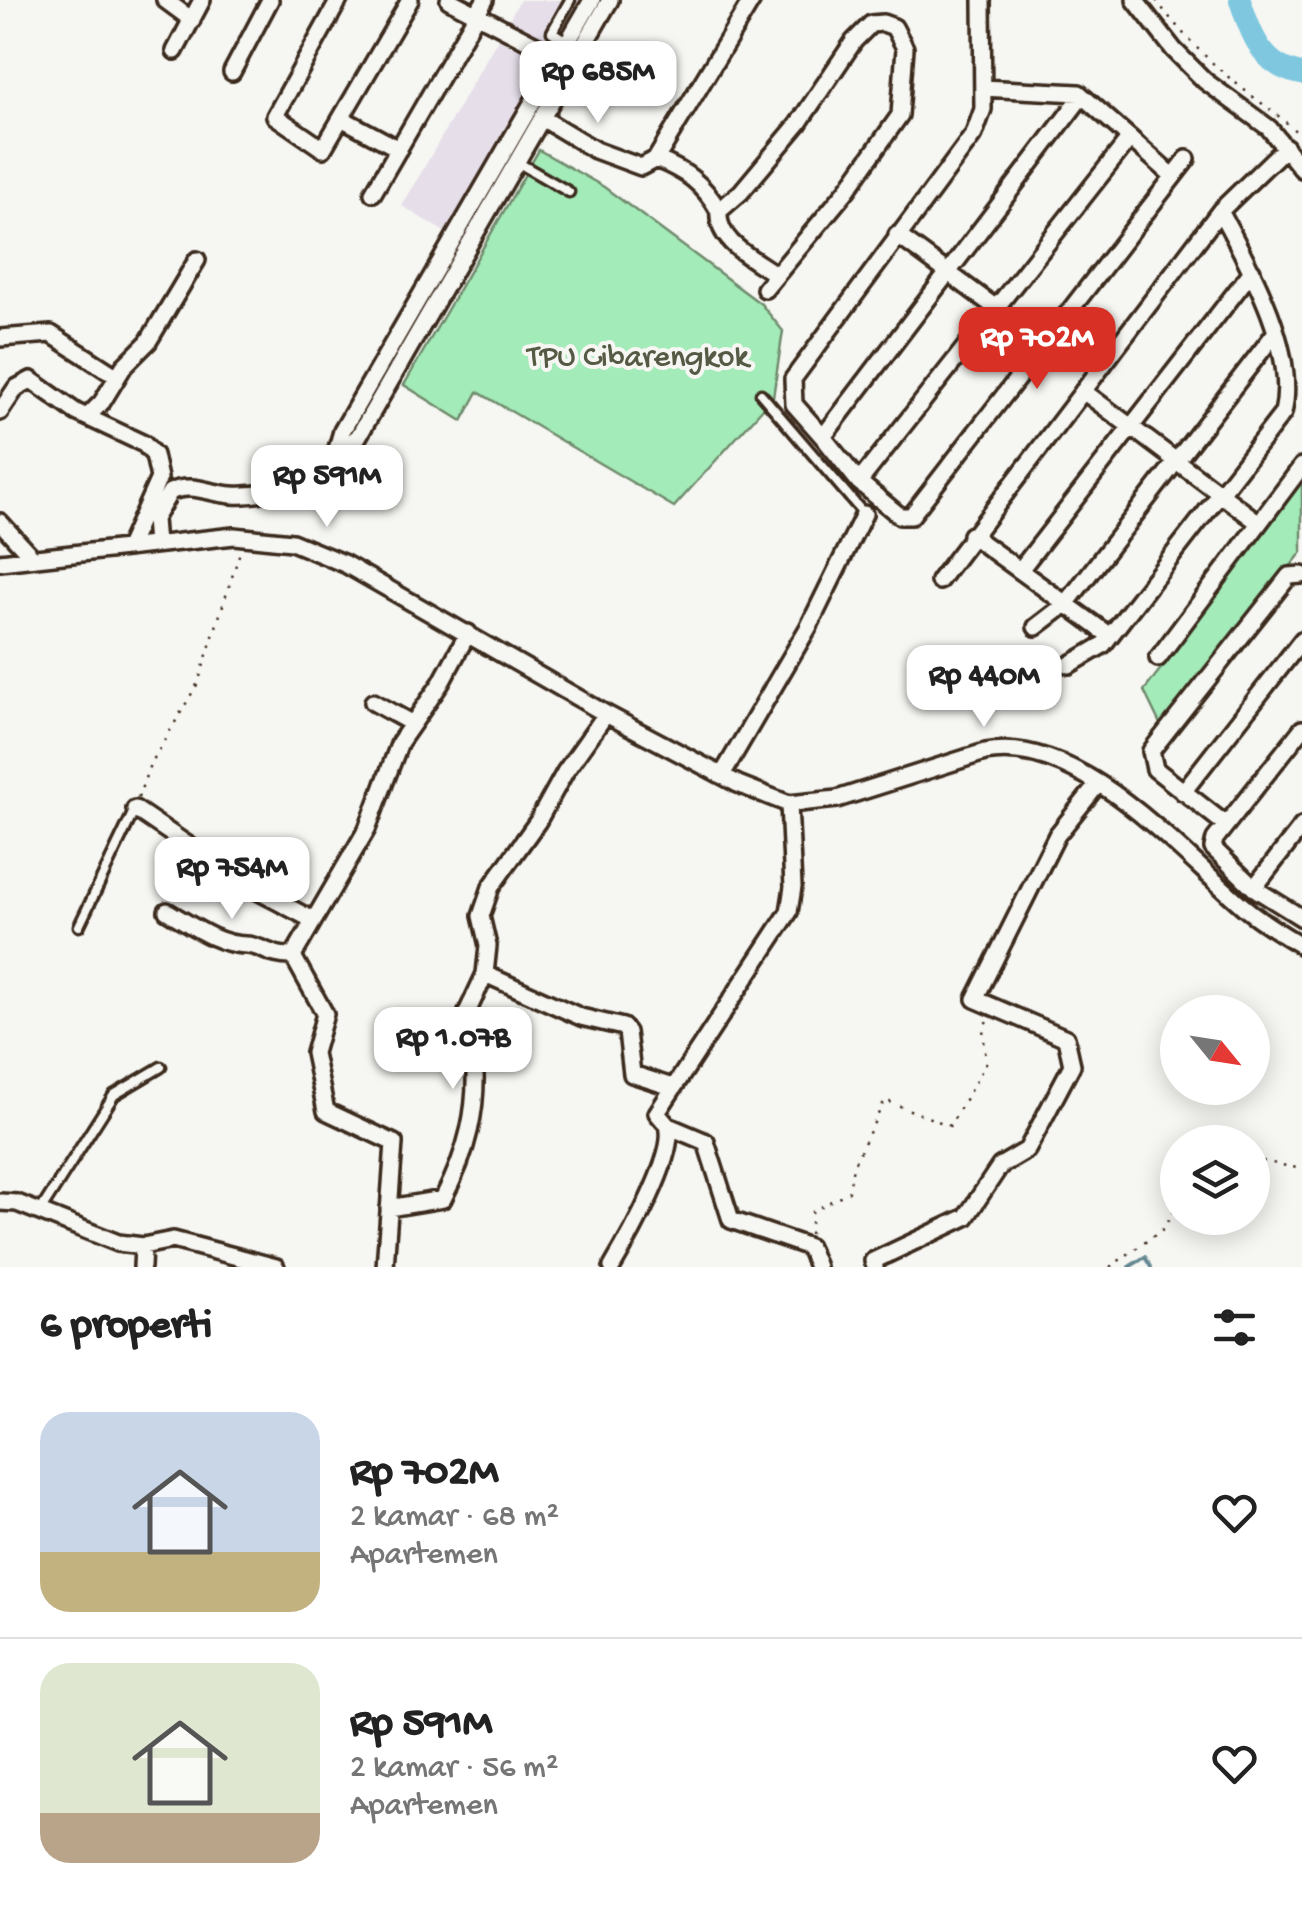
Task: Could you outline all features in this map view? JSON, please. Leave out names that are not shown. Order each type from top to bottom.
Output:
[{"type":"street","points":[[165,0],[192,20]]},
{"type":"street","points":[[175,51],[202,0]]},
{"type":"street","points":[[232,72],[270,0]]},
{"type":"street","points":[[339,0],[275,116],[323,149],[410,0]]},
{"type":"street","points":[[449,0],[481,7],[567,55]]},
{"type":"street","points":[[496,182],[517,162],[542,118],[592,0]]},
{"type":"street","points":[[156,544],[154,519],[170,492],[180,488],[231,495],[260,494],[288,487],[358,437],[567,55],[610,0]]},
{"type":"street","points":[[542,118],[618,161],[641,167],[656,158],[752,0]]},
{"type":"street","points":[[982,0],[983,109],[974,134],[793,379],[794,404],[860,482],[900,516],[910,516],[1188,158]]},
{"type":"street","points":[[1135,0],[1174,50],[1205,81],[1269,128],[1302,168]]},
{"type":"street","points":[[372,193],[481,7]]},
{"type":"street","points":[[719,211],[741,192],[798,124],[854,40],[871,24],[894,27],[905,48],[900,115],[847,190],[765,289]]},
{"type":"street","points":[[983,88],[1071,90],[1173,176]]},
{"type":"street","points":[[823,436],[1082,96]]},
{"type":"street","points":[[343,119],[399,149]]},
{"type":"street","points":[[860,482],[1130,138]]},
{"type":"street","points":[[938,581],[1220,211],[1286,148]]},
{"type":"street","points":[[656,158],[705,187],[719,211],[718,225],[728,239],[776,275]]},
{"type":"street","points":[[1069,665],[1096,652],[1110,636],[1283,412],[1286,394],[1276,332],[1252,271],[1220,211]]},
{"type":"street","points":[[897,235],[1045,344]]},
{"type":"street","points":[[87,416],[102,402],[116,376],[148,342],[197,260]]},
{"type":"street","points":[[1020,570],[1252,271]]},
{"type":"street","points":[[1036,627],[1066,604],[1276,332]]},
{"type":"street","points":[[0,338],[51,334],[116,376]]},
{"type":"street","points":[[0,412],[16,388],[28,380],[87,416],[144,444],[158,464],[156,487],[128,547]]},
{"type":"street","points":[[1082,390],[1260,523]]},
{"type":"street","points":[[1158,658],[1302,466]]},
{"type":"street","points":[[722,776],[808,628],[864,514]]},
{"type":"street","points":[[0,522],[32,557]]},
{"type":"street","points":[[971,534],[1110,636]]},
{"type":"street","points":[[0,562],[244,536],[312,548],[606,714],[722,776],[788,804],[837,799],[1005,748],[1052,758],[1098,784],[1246,908],[1302,946]]},
{"type":"street","points":[[1226,824],[1155,769],[1151,751],[1289,576],[1302,575]]},
{"type":"street","points":[[292,956],[367,829],[400,742],[468,634]]},
{"type":"street","points":[[1183,792],[1302,640]]},
{"type":"street","points":[[373,702],[412,723]]},
{"type":"street","points":[[389,1208],[443,1198],[464,1153],[471,1128],[475,1072],[473,1046],[464,1020],[485,974],[488,946],[481,916],[491,886],[606,714]]},
{"type":"street","points":[[1302,729],[1215,839],[1214,851],[1254,888],[1302,918]]},
{"type":"street","points":[[875,1267],[873,1260],[966,1217],[1000,1166],[1027,1150],[1072,1065],[1066,1038],[975,1000],[1058,835],[1098,784]]},
{"type":"street","points":[[612,1267],[672,1138],[657,1113],[789,912],[793,887],[788,804]]},
{"type":"street","points":[[134,809],[248,886],[313,920]]},
{"type":"street","points":[[1254,888],[1302,826]]},
{"type":"street","points":[[167,911],[235,948],[249,946],[270,956],[292,956]]},
{"type":"street","points":[[292,956],[325,1014],[314,1053],[325,1108],[394,1143],[385,1267]]},
{"type":"street","points":[[485,974],[581,1017],[622,1028],[627,1032],[632,1074],[672,1087]]},
{"type":"street","points":[[668,1126],[706,1142],[731,1220],[808,1247],[817,1267]]},
{"type":"street","points":[[0,1202],[17,1203],[118,1244],[143,1246],[173,1240],[276,1267]]},
{"type":"street","points":[[142,1267],[143,1246]]},
{"type":"lane","points":[[567,55],[552,32],[570,0]]},
{"type":"lane","points":[[517,162],[569,192]]},
{"type":"lane","points":[[761,394],[864,514]]},
{"type":"lane","points":[[79,926],[134,809]]},
{"type":"lane","points":[[39,1213],[114,1095],[161,1067]]},
{"type":"path","points":[[1156,0],[1191,43],[1302,138]]},
{"type":"path","points":[[134,809],[149,767],[198,684],[244,536]]},
{"type":"path","points":[[808,1247],[812,1212],[849,1191],[853,1166],[885,1100],[950,1126],[986,1063],[983,1028],[994,1007]]},
{"type":"path","points":[[1270,1162],[1302,1168]]},
{"type":"path","points":[[1110,1267],[1160,1231]]},
{"type":"shaded area","points":[[520,0],[592,0],[459,241],[402,206]]},
{"type":"green space","name":"TPU Cibarengkok","points":[[539,150],[604,187],[761,304],[783,331],[773,397],[674,507],[478,392],[462,421],[404,385]]},
{"type":"green space","points":[[1302,481],[1302,552],[1161,726],[1144,691]]},
{"type":"waterway","points":[[1240,0],[1260,48],[1277,65],[1302,74]]},
{"type":"waterway","points":[[1129,1267],[1145,1257],[1151,1267]]}]
